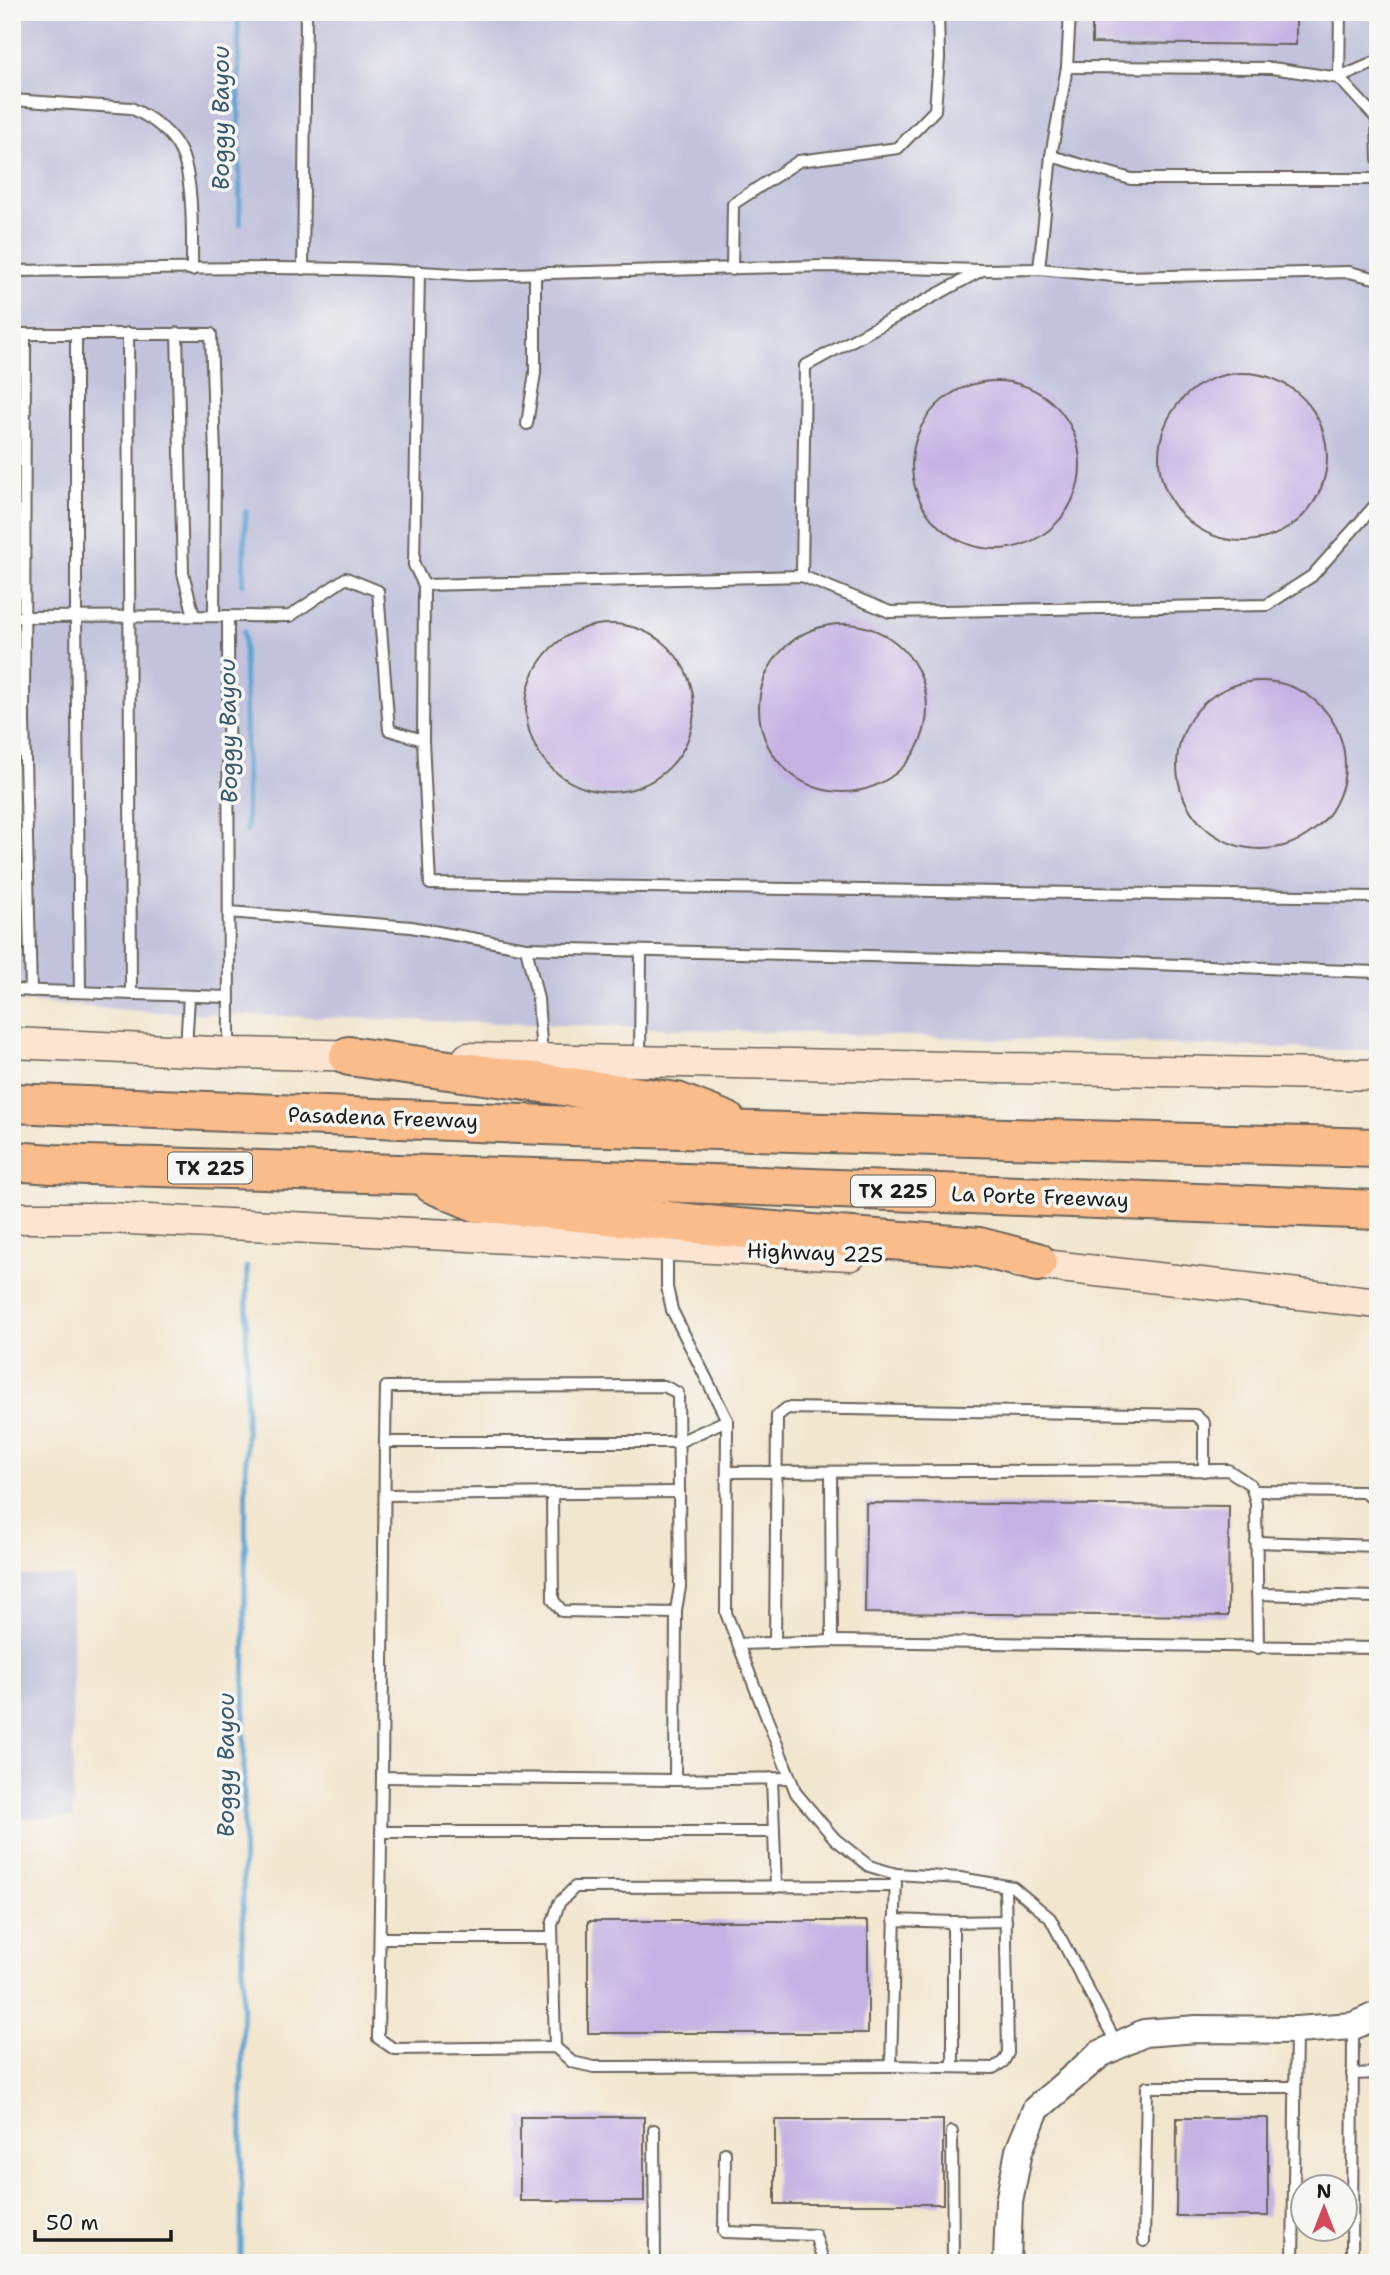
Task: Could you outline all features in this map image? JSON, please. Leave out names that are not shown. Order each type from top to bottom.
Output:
[{"type":"highway","points":[[349,1055],[677,1102],[754,1132],[1378,1148]]},
{"type":"highway","name":"Pasadena Freeway","points":[[12,1103],[754,1132]]},
{"type":"highway","name":"TX 225","points":[[12,1161],[409,1174]]},
{"type":"highway","points":[[409,1174],[476,1202],[752,1229],[979,1247],[1037,1262]]},
{"type":"highway","name":"La Porte Freeway","points":[[409,1174],[1378,1210]]},
{"type":"main road","points":[[12,1042],[229,1053],[1378,1075]]},
{"type":"main road","name":"Highway 225","points":[[12,1218],[109,1218],[667,1247],[1037,1262],[1378,1303]]},
{"type":"street","points":[[1007,2263],[1009,2202],[1019,2151],[1036,2109],[1100,2054],[1144,2033],[1197,2029],[1353,2026],[1378,2015]]},
{"type":"lane","points":[[303,269],[306,12]]},
{"type":"lane","points":[[732,270],[733,204],[799,161],[898,148],[934,110],[939,58],[938,12]]},
{"type":"lane","points":[[1039,269],[1051,156],[1067,67],[1070,12]]},
{"type":"lane","points":[[1340,12],[1339,78],[1377,119],[1378,159]]},
{"type":"lane","points":[[1067,67],[1272,68],[1339,78],[1378,61]]},
{"type":"lane","points":[[12,100],[131,108],[163,128],[181,151],[188,183],[192,270]]},
{"type":"lane","points":[[1051,156],[1131,179],[1378,179]]},
{"type":"lane","points":[[12,271],[303,269],[419,271],[469,275],[825,266],[1039,269],[1124,277],[1349,272],[1378,279]]},
{"type":"lane","points":[[802,576],[805,366],[982,270]]},
{"type":"lane","points":[[419,271],[414,565],[424,585],[423,740],[430,884],[1378,897]]},
{"type":"lane","points":[[527,424],[535,373],[536,274]]},
{"type":"lane","points":[[128,333],[131,994]]},
{"type":"lane","points":[[177,333],[183,573],[194,616]]},
{"type":"lane","points":[[12,334],[211,334],[215,456],[214,616]]},
{"type":"lane","points":[[25,334],[24,735],[31,991]]},
{"type":"lane","points":[[76,334],[80,992]]},
{"type":"lane","points":[[424,585],[802,576],[890,612],[1267,605],[1311,576],[1378,502]]},
{"type":"lane","points":[[12,617],[290,617],[346,578],[378,591],[389,730],[423,740]]},
{"type":"lane","points":[[228,616],[229,1053]]},
{"type":"lane","points":[[229,912],[411,927],[526,948],[1054,960],[1378,972]]},
{"type":"lane","points":[[526,948],[538,999],[542,1060]]},
{"type":"lane","points":[[640,1062],[641,951]]},
{"type":"lane","points":[[12,990],[228,997]]},
{"type":"lane","points":[[186,1051],[189,996]]},
{"type":"lane","points":[[667,1247],[667,1287],[672,1310],[727,1420],[726,1613],[796,1793],[835,1839],[869,1866],[896,1880]]},
{"type":"lane","points":[[675,1780],[676,1613],[680,1587],[678,1393],[664,1386],[386,1387],[378,2038],[394,2049],[555,2047],[572,2062],[594,2067],[993,2067],[1003,2062],[1008,2053],[1005,1886]]},
{"type":"lane","points":[[775,1643],[777,1416],[787,1408],[1195,1415],[1204,1423],[1204,1471]]},
{"type":"lane","points":[[385,1442],[679,1442],[727,1420]]},
{"type":"lane","points":[[727,1472],[1228,1471],[1251,1485],[1256,1503],[1258,1648]]},
{"type":"lane","points":[[831,1472],[832,1641]]},
{"type":"lane","points":[[1253,1491],[1363,1492],[1378,1503]]},
{"type":"lane","points":[[385,1496],[680,1492]]},
{"type":"lane","points":[[552,1493],[553,1600],[562,1611],[676,1613]]},
{"type":"lane","points":[[1256,1542],[1378,1546]]},
{"type":"lane","points":[[1257,1594],[1378,1597]]},
{"type":"lane","points":[[738,1644],[832,1641],[1378,1648]]},
{"type":"lane","points":[[382,1777],[675,1780],[790,1778]]},
{"type":"lane","points":[[772,1778],[776,1887]]},
{"type":"lane","points":[[382,1832],[774,1832]]},
{"type":"lane","points":[[555,2047],[552,1926],[559,1903],[575,1888],[776,1887],[960,1878],[1013,1887],[1050,1918],[1118,2046]]},
{"type":"lane","points":[[891,2066],[896,1880]]},
{"type":"lane","points":[[894,1920],[1006,1921]]},
{"type":"lane","points":[[953,1922],[953,2067]]},
{"type":"lane","points":[[380,1938],[552,1938]]},
{"type":"lane","points":[[1352,2263],[1353,2026]]},
{"type":"lane","points":[[1293,2263],[1297,2029]]},
{"type":"lane","points":[[1352,2074],[1378,2073]]},
{"type":"lane","points":[[1144,2241],[1147,2087],[1295,2087]]},
{"type":"lane","points":[[654,2130],[655,2263]]},
{"type":"lane","points":[[952,2132],[953,2263]]},
{"type":"lane","points":[[725,2153],[724,2232],[815,2235],[824,2263]]},
{"type":"shaded area","points":[[12,12],[1378,12],[1378,1051],[154,1012],[12,1001]]},
{"type":"shaded area","points":[[12,1576],[72,1576],[73,1818],[12,1818]]},
{"type":"building","points":[[1092,12],[1296,12],[1296,45],[1092,43]]},
{"type":"building","points":[[1243,373],[1275,379],[1302,398],[1321,425],[1327,457],[1321,489],[1302,516],[1275,535],[1243,541],[1211,535],[1184,516],[1165,489],[1159,457],[1165,425],[1184,398],[1211,379]]},
{"type":"building","points":[[996,381],[1028,387],[1055,406],[1074,433],[1080,465],[1074,497],[1055,524],[1028,543],[996,549],[964,543],[937,524],[918,497],[912,465],[918,433],[937,406],[964,387]]},
{"type":"building","points":[[610,624],[642,630],[669,649],[688,676],[694,708],[688,740],[669,767],[642,786],[610,792],[578,786],[551,767],[532,740],[526,708],[532,676],[551,649],[578,630]]},
{"type":"building","points":[[843,624],[875,630],[902,649],[921,676],[927,708],[921,740],[902,767],[875,786],[843,792],[811,786],[784,767],[765,740],[759,708],[765,676],[784,649],[811,630]]},
{"type":"building","points":[[1261,681],[1293,687],[1320,706],[1339,733],[1345,765],[1339,797],[1320,824],[1293,843],[1261,849],[1229,843],[1202,824],[1183,797],[1177,765],[1183,733],[1202,706],[1229,687]]},
{"type":"building","points":[[866,1503],[1229,1506],[1228,1616],[865,1613]]},
{"type":"building","points":[[588,1921],[868,1921],[868,2033],[588,2033]]},
{"type":"building","points":[[520,2117],[644,2117],[644,2201],[520,2201]]},
{"type":"building","points":[[1177,2118],[1268,2118],[1268,2216],[1176,2216]]},
{"type":"building","points":[[775,2120],[943,2120],[943,2204],[775,2204]]},
{"type":"waterway","name":"Boggy Bayou","points":[[238,12],[240,224]]},
{"type":"waterway","name":"Boggy Bayou","points":[[243,584],[246,511]]},
{"type":"waterway","name":"Boggy Bayou","points":[[244,631],[247,831]]},
{"type":"waterway","name":"Boggy Bayou","points":[[241,2263],[247,1267]]}]
